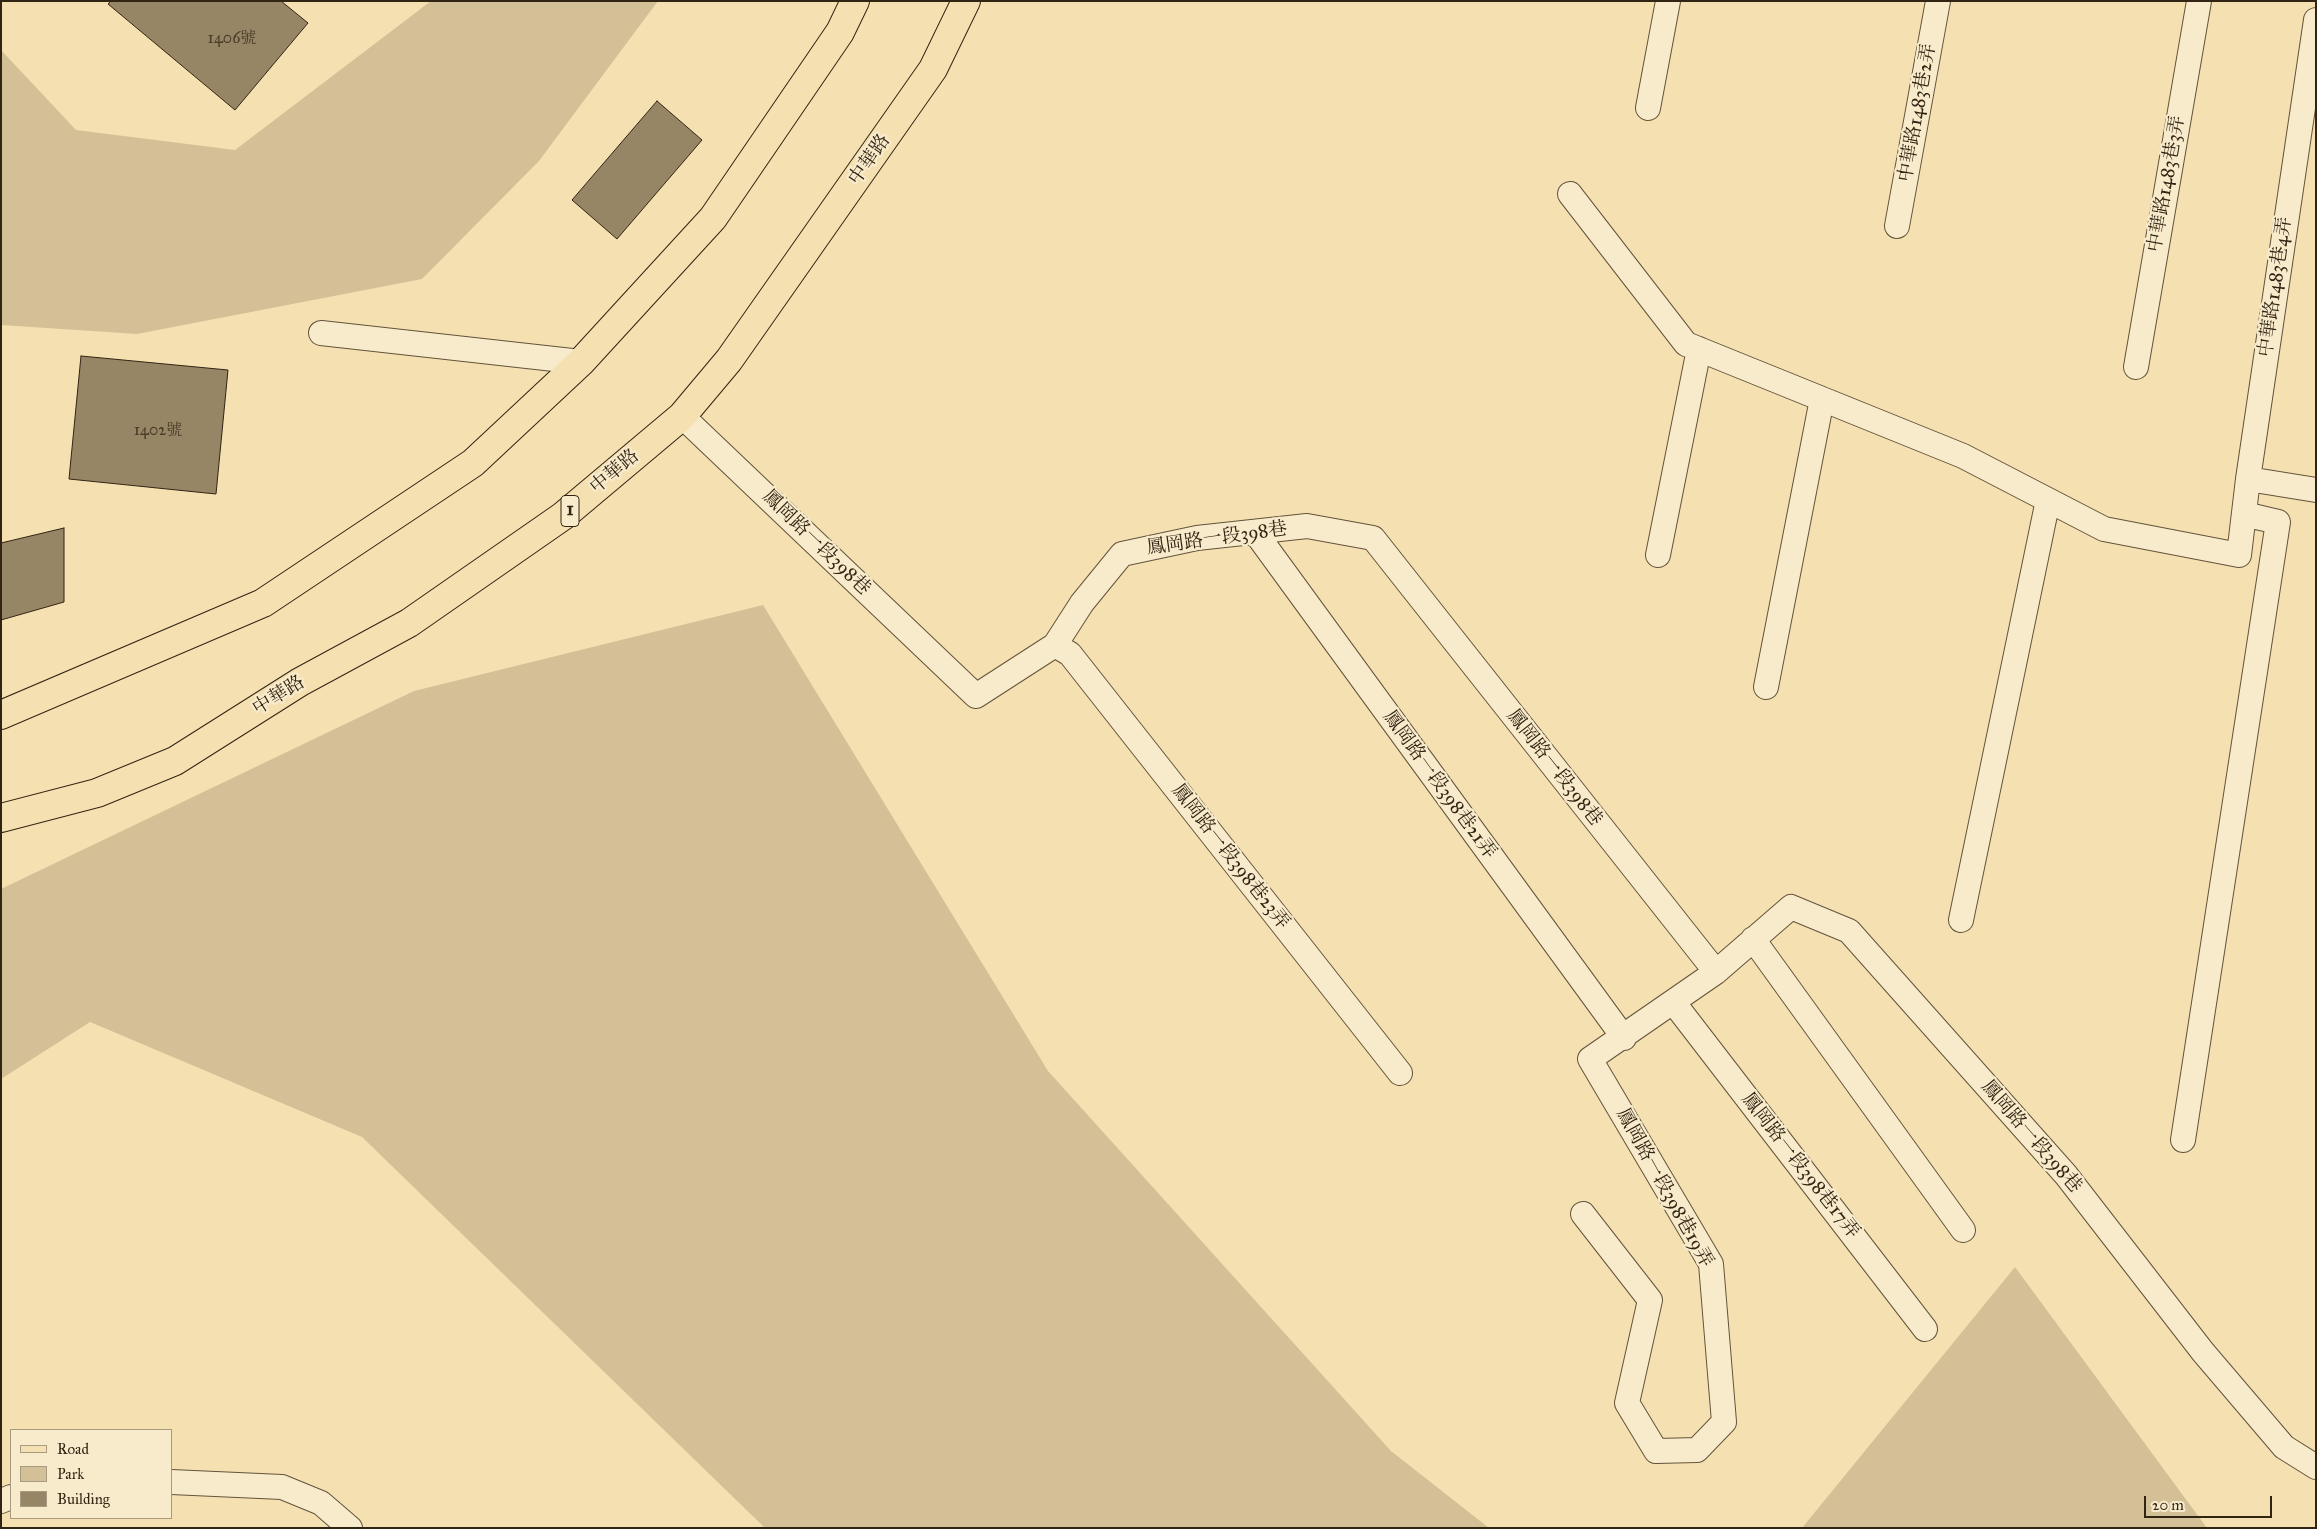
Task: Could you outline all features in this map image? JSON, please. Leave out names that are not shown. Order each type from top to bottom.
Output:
[{"type":"main road","points":[[1,715],[263,603],[473,463],[581,362],[713,218],[840,32],[855,1]]},
{"type":"main road","name":"中華路","points":[[1,818],[97,793],[175,761],[300,682],[409,623],[563,516],[682,416],[729,360],[933,69],[966,1]]},
{"type":"lane","points":[[1648,108],[1668,1]]},
{"type":"lane","name":"中華路1483巷2弄","points":[[1897,226],[1938,1]]},
{"type":"lane","name":"中華路1483巷3弄","points":[[2136,367],[2198,1]]},
{"type":"lane","name":"中華路1483巷4弄","points":[[2048,500],[2104,529],[2239,555],[2248,479],[2316,20]]},
{"type":"lane","points":[[1570,194],[1686,344],[1963,456],[2048,500],[1961,920]]},
{"type":"lane","points":[[322,333],[581,362]]},
{"type":"lane","points":[[1658,554],[1699,349]]},
{"type":"lane","points":[[1766,687],[1822,399]]},
{"type":"lane","name":"鳳岡路一段398巷","points":[[682,416],[976,696],[1055,645],[1082,602],[1122,554],[1197,538],[1307,526],[1373,538],[1716,972]]},
{"type":"lane","points":[[2248,479],[2316,490]]},
{"type":"lane","points":[[2183,1140],[2278,522],[2244,514]]},
{"type":"lane","name":"鳳岡路一段398巷21弄","points":[[1255,532],[1624,1038]]},
{"type":"lane","name":"鳳岡路一段398巷23弄","points":[[1055,645],[1070,654],[1400,1073]]},
{"type":"lane","name":"鳳岡路一段398巷","points":[[1590,1059],[1624,1038],[1716,972],[1791,907],[1849,931],[2066,1175],[2203,1352],[2284,1447],[2316,1467]]},
{"type":"lane","points":[[1753,939],[1963,1230]]},
{"type":"lane","name":"鳳岡路一段398巷17弄","points":[[1674,1003],[1925,1330]]},
{"type":"lane","name":"鳳岡路一段398巷19弄","points":[[1583,1214],[1650,1300],[1628,1404],[1656,1451],[1697,1450],[1724,1422],[1711,1264],[1590,1059]]},
{"type":"lane","points":[[172,1482],[282,1487],[322,1504],[350,1528]]},
{"type":"green space","points":[[431,1],[658,1],[539,161],[422,279],[137,334],[1,325],[1,50],[76,130],[235,150]]},
{"type":"green space","points":[[763,605],[1048,1071],[1391,1451],[1489,1528],[765,1528],[362,1137],[90,1022],[1,1079],[1,889],[414,691]]},
{"type":"green space","points":[[2015,1267],[2207,1528],[1802,1528]]},
{"type":"building","points":[[111,1],[281,1],[308,23],[235,110],[108,4]]},
{"type":"building","points":[[657,101],[702,140],[617,239],[572,200]]},
{"type":"building","points":[[81,356],[228,370],[216,494],[69,479]]},
{"type":"building","points":[[64,528],[64,602],[1,620],[1,543]]}]
